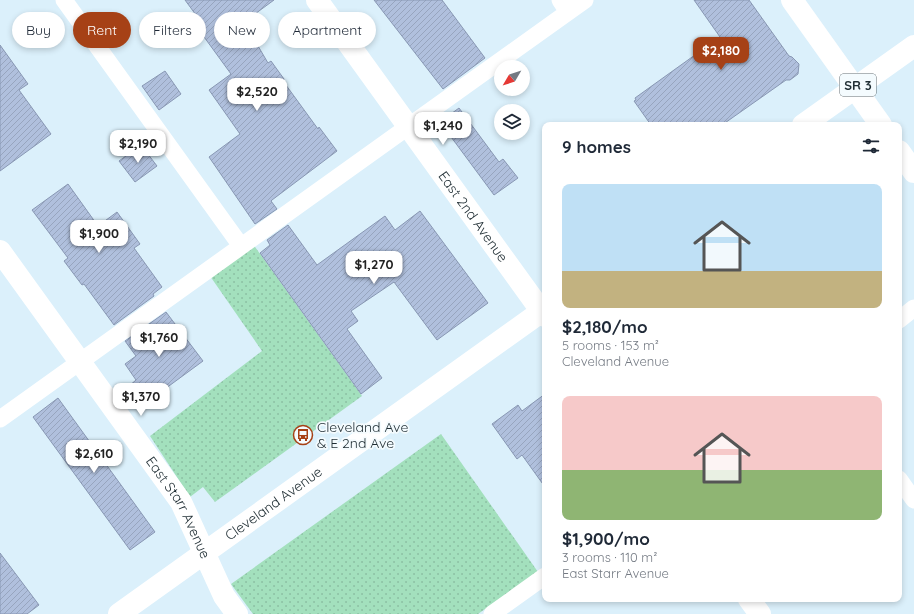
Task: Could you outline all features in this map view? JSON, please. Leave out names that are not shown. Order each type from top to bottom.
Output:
[{"type":"street","name":"East 2nd Avenue","points":[[316,0],[542,309]]},
{"type":"street","points":[[792,0],[879,122]]},
{"type":"street","name":"SR 3","points":[[807,122],[914,46]]},
{"type":"street","points":[[902,154],[914,172]]},
{"type":"street","name":"East Starr Avenue","points":[[0,250],[181,502],[224,596],[236,614]]},
{"type":"street","name":"Cleveland Avenue","points":[[119,614],[204,552],[542,313]]},
{"type":"street","points":[[751,602],[760,614]]},
{"type":"lane","points":[[64,0],[241,246]]},
{"type":"lane","points":[[0,419],[408,127],[564,6],[585,0]]},
{"type":"lane","points":[[902,318],[914,308]]},
{"type":"lane","points":[[902,483],[914,500]]},
{"type":"lane","points":[[492,614],[542,578]]},
{"type":"green space","points":[[253,244],[362,396],[215,502],[203,487],[190,497],[150,436],[262,351],[210,276]]},
{"type":"green space","points":[[441,434],[538,572],[478,614],[253,614],[231,584]]},
{"type":"building","points":[[185,0],[274,0],[258,12],[214,12],[214,48],[259,48],[268,63],[271,61],[284,79],[283,81],[318,129],[319,127],[337,151],[272,200],[271,201],[277,209],[255,224],[209,157],[240,134],[209,90],[231,74],[206,40],[206,12],[194,12]]},
{"type":"building","points":[[374,0],[442,0],[485,58],[443,89]]},
{"type":"building","points":[[694,0],[749,0],[789,56],[799,64],[798,74],[790,80],[786,80],[726,122],[649,122],[634,101],[636,100],[635,98],[720,37]]},
{"type":"building","points":[[0,45],[28,84],[19,90],[51,134],[0,171]]},
{"type":"building","points":[[165,71],[181,94],[159,110],[142,86]]},
{"type":"building","points":[[459,108],[499,162],[503,159],[518,178],[494,195],[440,122]]},
{"type":"building","points":[[141,145],[157,166],[135,182],[119,161]]},
{"type":"building","points":[[68,184],[98,226],[117,212],[140,244],[134,248],[162,287],[153,294],[154,296],[114,325],[84,284],[82,285],[64,261],[68,258],[32,210]]},
{"type":"building","points":[[420,211],[488,303],[437,340],[394,282],[351,311],[358,321],[347,329],[382,378],[361,394],[260,253],[270,245],[267,240],[288,225],[317,265],[385,216],[395,230]]},
{"type":"building","points":[[166,312],[203,361],[143,405],[129,386],[136,380],[125,364],[136,356],[125,341]]},
{"type":"building","points":[[542,396],[542,483],[522,455],[517,459],[492,424],[518,405],[522,411]]},
{"type":"building","points":[[58,398],[155,532],[130,550],[33,417]]},
{"type":"building","points":[[0,553],[39,605],[27,614],[0,614]]},
{"type":"place","name":"Cleveland Ave & E 2nd Ave","points":[[303,435]]}]
